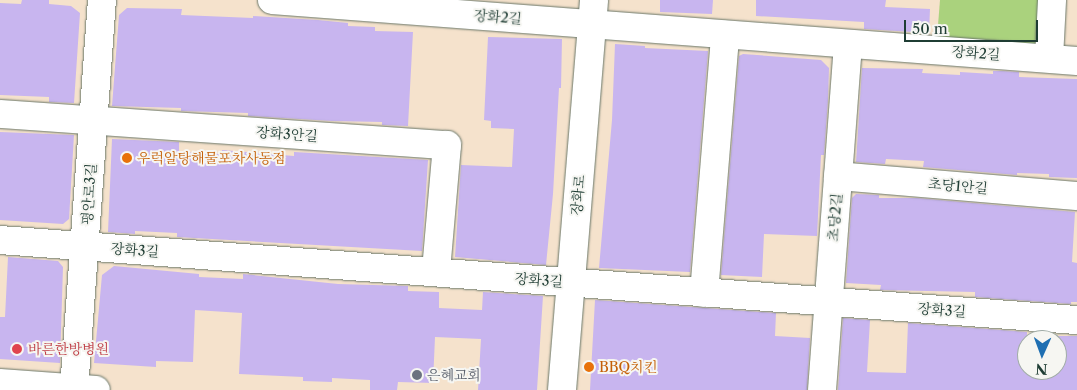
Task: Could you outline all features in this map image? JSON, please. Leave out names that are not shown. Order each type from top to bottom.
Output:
[{"type":"street","name":"평안로3길","points":[[82,389],[86,247],[102,0]]},
{"type":"street","name":"장화2길","points":[[272,0],[593,13],[725,35],[1077,61]]},
{"type":"street","points":[[1049,58],[1052,0]]},
{"type":"street","name":"장화로","points":[[562,390],[593,13]]},
{"type":"street","points":[[704,293],[725,35]]},
{"type":"street","name":"초당2길","points":[[822,390],[848,45]]},
{"type":"street","name":"장화3안길","points":[[0,114],[447,145],[436,272]]},
{"type":"street","name":"초당1안길","points":[[838,176],[1077,196]]},
{"type":"street","name":"장화3길","points":[[0,240],[1077,320]]},
{"type":"street","points":[[0,383],[82,389]]},
{"type":"green space","points":[[940,0],[1048,0],[1044,46],[937,38]]},
{"type":"building","points":[[22,0],[49,0],[49,4],[71,6],[80,13],[74,103],[49,102],[49,97],[0,95],[0,3],[21,4]]},
{"type":"building","points":[[660,0],[713,0],[712,14],[660,12]]},
{"type":"building","points":[[756,0],[886,0],[885,7],[930,9],[929,33],[864,29],[864,22],[756,16]]},
{"type":"building","points":[[127,8],[182,9],[181,15],[253,18],[253,16],[318,20],[348,23],[348,26],[375,27],[375,31],[413,32],[408,126],[382,125],[382,122],[248,116],[248,113],[181,111],[181,108],[112,106],[119,15]]},
{"type":"building","points":[[488,37],[562,39],[561,88],[559,88],[553,194],[546,265],[455,257],[461,165],[512,167],[514,129],[491,128],[491,121],[484,120]]},
{"type":"building","points":[[615,44],[645,46],[645,48],[708,51],[690,272],[599,268],[612,120]]},
{"type":"building","points":[[743,54],[821,60],[829,68],[824,155],[821,155],[817,236],[764,234],[762,277],[721,275],[739,56]]},
{"type":"building","points":[[862,68],[923,69],[922,73],[960,75],[960,72],[993,74],[993,71],[1002,71],[1019,72],[1019,77],[1077,79],[1077,178],[1049,177],[1049,174],[1017,173],[1017,175],[923,167],[924,161],[886,159],[885,164],[856,162]]},
{"type":"building","points":[[0,132],[74,135],[69,219],[63,224],[0,220]]},
{"type":"building","points":[[112,139],[179,142],[179,152],[222,154],[222,150],[294,156],[294,152],[428,160],[422,251],[177,237],[177,233],[135,231],[135,234],[108,232]]},
{"type":"building","points":[[856,194],[879,195],[879,198],[917,198],[1075,212],[1072,262],[1077,263],[1077,302],[1071,302],[1071,304],[975,297],[975,292],[880,290],[881,285],[846,283],[852,198]]},
{"type":"building","points":[[8,257],[58,261],[63,267],[60,363],[0,359],[0,317],[5,317]]},
{"type":"building","points":[[114,266],[199,274],[199,277],[243,279],[243,274],[338,284],[408,286],[408,291],[439,292],[439,308],[482,310],[483,292],[543,296],[537,390],[478,390],[481,339],[435,337],[433,383],[398,382],[397,390],[370,390],[370,380],[332,378],[332,382],[303,381],[303,377],[239,374],[242,313],[195,310],[193,362],[156,361],[156,367],[94,363],[102,275]]},
{"type":"building","points":[[595,300],[776,313],[775,336],[810,338],[807,390],[590,390]]},
{"type":"building","points":[[843,318],[870,320],[867,372],[906,373],[908,323],[1017,331],[1017,380],[1067,380],[1067,336],[1077,336],[1077,390],[838,390]]},
{"type":"place","name":"우럭알탕해물포차사동점","points":[[127,158]]},
{"type":"place","name":"바른한방병원","points":[[17,349]]},
{"type":"place","name":"BBQ치킨","points":[[589,367]]},
{"type":"place","name":"은혜교회","points":[[417,375]]}]
